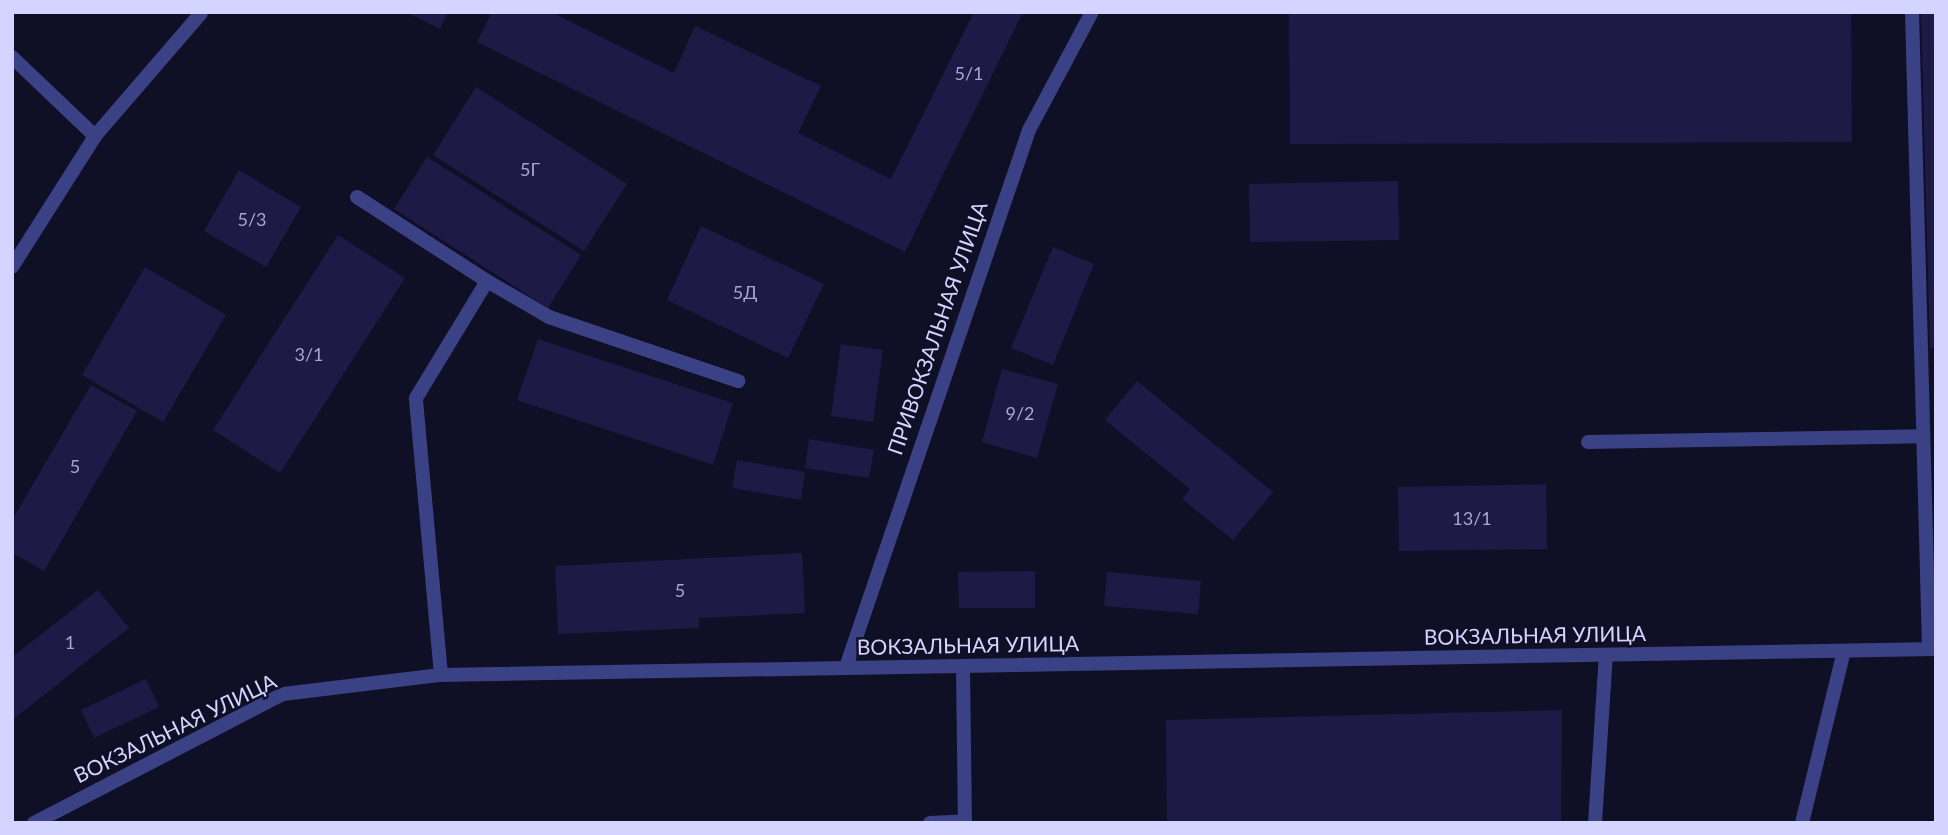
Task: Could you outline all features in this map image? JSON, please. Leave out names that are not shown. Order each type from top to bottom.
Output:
[{"type":"street","name":"ПРИВОКЗАЛЬНАЯ УЛИЦА","points":[[846,667],[1024,143],[1092,12]]},
{"type":"street","points":[[1912,12],[1923,436],[1930,477],[1932,649]]},
{"type":"street","points":[[12,267],[95,136],[201,13]]},
{"type":"street","points":[[12,57],[95,136]]},
{"type":"street","points":[[357,197],[487,281],[550,317],[738,381]]},
{"type":"street","points":[[441,675],[416,398],[487,281]]},
{"type":"street","points":[[1588,442],[1923,436]]},
{"type":"street","name":"ВОКЗАЛЬНАЯ УЛИЦА","points":[[34,823],[282,694],[441,675],[1932,649]]},
{"type":"street","points":[[1802,823],[1844,650]]},
{"type":"street","points":[[1595,823],[1606,655]]},
{"type":"street","points":[[930,823],[965,822],[963,666]]},
{"type":"building","points":[[406,12],[448,12],[440,29]]},
{"type":"building","points":[[492,12],[551,12],[674,73],[695,26],[821,86],[798,133],[891,179],[974,12],[1023,12],[905,252],[477,42]]},
{"type":"building","points":[[1289,12],[1851,12],[1852,142],[1290,144]]},
{"type":"building","points":[[1921,12],[1936,12],[1936,348],[1930,348]]},
{"type":"building","points":[[476,87],[627,184],[584,251],[433,155]]},
{"type":"building","points":[[427,157],[581,255],[548,308],[394,209]]},
{"type":"building","points":[[239,170],[301,207],[266,267],[204,231]]},
{"type":"building","points":[[1398,181],[1399,240],[1250,242],[1249,184]]},
{"type":"building","points":[[701,226],[824,284],[788,358],[667,300]]},
{"type":"building","points":[[338,235],[405,278],[280,473],[213,430]]},
{"type":"building","points":[[1053,247],[1094,264],[1053,365],[1011,348]]},
{"type":"building","points":[[145,267],[226,315],[163,422],[82,375]]},
{"type":"building","points":[[538,339],[733,403],[713,465],[517,400]]},
{"type":"building","points":[[841,344],[883,350],[873,422],[831,416]]},
{"type":"building","points":[[1002,369],[1058,384],[1037,458],[982,442]]},
{"type":"building","points":[[1137,381],[1273,492],[1233,540],[1182,499],[1190,489],[1105,420]]},
{"type":"building","points":[[91,385],[137,411],[44,571],[12,553],[12,520]]},
{"type":"building","points":[[809,439],[874,450],[869,478],[805,468]]},
{"type":"building","points":[[737,460],[805,472],[801,500],[732,488]]},
{"type":"building","points":[[1546,484],[1547,549],[1399,551],[1398,487]]},
{"type":"building","points":[[802,553],[805,613],[699,618],[699,628],[558,634],[555,566]]},
{"type":"building","points":[[1035,571],[1035,608],[959,608],[958,572]]},
{"type":"building","points":[[1107,572],[1201,581],[1198,614],[1104,606]]},
{"type":"building","points":[[98,590],[129,628],[12,720],[12,657]]},
{"type":"building","points":[[146,679],[159,707],[94,738],[81,710]]},
{"type":"building","points":[[1562,710],[1561,823],[1167,823],[1166,720]]}]
